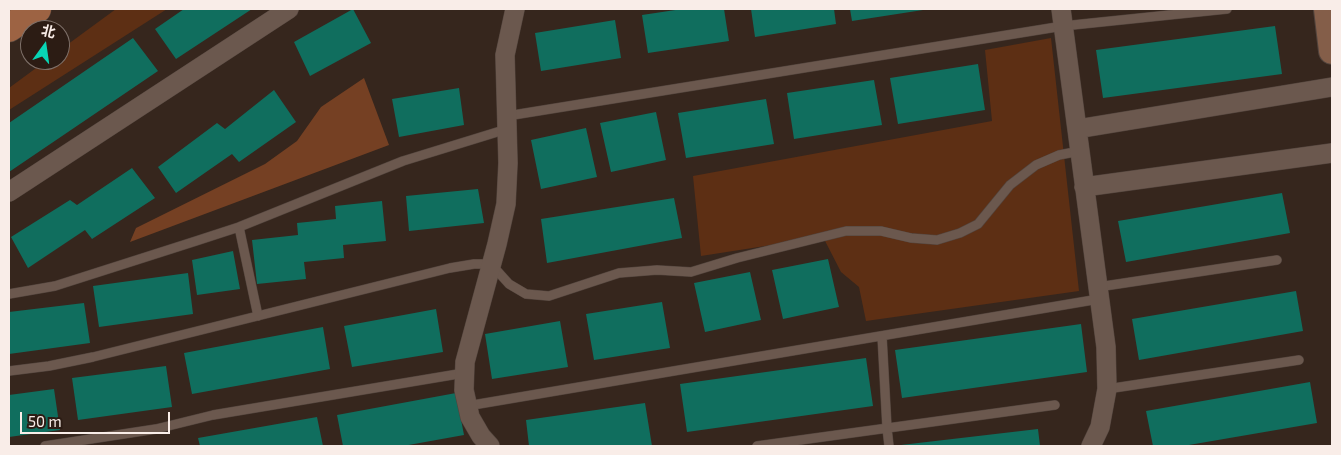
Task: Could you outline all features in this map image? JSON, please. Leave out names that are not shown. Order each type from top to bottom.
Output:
[{"type":"main road","points":[[9,28],[37,9]]},
{"type":"street","points":[[9,192],[289,9]]},
{"type":"street","points":[[490,446],[481,436],[470,417],[464,390],[464,373],[465,362],[492,264],[506,204],[508,164],[505,55],[515,9]]},
{"type":"street","points":[[1326,9],[1332,51]]},
{"type":"street","points":[[1062,17],[1106,347],[1107,389],[1100,427],[1091,446]]},
{"type":"street","points":[[1077,129],[1332,87]]},
{"type":"street","points":[[1084,187],[1332,153]]},
{"type":"lane","points":[[9,294],[55,286],[239,227],[403,160],[507,123],[1062,17],[1227,9]]},
{"type":"lane","points":[[9,371],[49,366],[93,357],[450,268],[474,264],[492,264],[509,284],[526,294],[549,296],[619,273],[657,270],[691,272],[738,258],[846,231],[881,231],[910,238],[938,240],[960,233],[978,224],[1010,186],[1036,165],[1060,155],[1080,151]]},
{"type":"lane","points":[[239,227],[258,316]]},
{"type":"lane","points":[[468,406],[882,336],[1277,260]]},
{"type":"lane","points":[[882,336],[889,446]]},
{"type":"lane","points":[[1107,389],[1299,360]]},
{"type":"lane","points":[[45,446],[156,429],[213,415],[464,373]]},
{"type":"lane","points":[[757,446],[1055,405]]},
{"type":"shaded area","points":[[116,9],[167,9],[9,110],[9,88],[33,70],[70,70],[70,43]]},
{"type":"shaded area","points":[[1051,38],[1079,291],[866,321],[859,287],[841,272],[823,237],[701,256],[693,176],[992,121],[985,50]]},
{"type":"shaded area","points":[[364,78],[389,145],[130,242],[136,228],[265,164],[297,141],[321,107]]},
{"type":"building","points":[[184,9],[252,9],[176,59],[155,29]]},
{"type":"building","points":[[353,9],[371,43],[310,76],[294,42]]},
{"type":"building","points":[[682,9],[724,9],[729,41],[648,53],[642,15]]},
{"type":"building","points":[[751,9],[834,9],[836,24],[755,37]]},
{"type":"building","points":[[850,9],[923,9],[923,10],[852,21]]},
{"type":"building","points":[[615,20],[621,58],[541,71],[535,33]]},
{"type":"building","points":[[1275,26],[1282,74],[1103,98],[1096,50]]},
{"type":"building","points":[[133,38],[158,71],[9,172],[9,123]]},
{"type":"building","points":[[978,64],[985,110],[898,124],[890,78]]},
{"type":"building","points":[[874,80],[882,125],[794,139],[787,93]]},
{"type":"building","points":[[459,88],[464,125],[399,137],[392,99]]},
{"type":"building","points":[[274,90],[296,122],[239,162],[232,154],[176,193],[158,167],[217,123],[225,129]]},
{"type":"building","points":[[766,99],[774,144],[686,158],[678,113]]},
{"type":"building","points":[[656,112],[666,160],[611,172],[600,123]]},
{"type":"building","points":[[586,128],[597,177],[541,189],[531,140]]},
{"type":"building","points":[[132,168],[155,198],[92,239],[85,230],[28,268],[11,237],[70,200],[77,205]]},
{"type":"building","points":[[478,189],[484,223],[409,231],[406,196]]},
{"type":"building","points":[[1282,193],[1290,233],[1126,262],[1118,221]]},
{"type":"building","points":[[674,198],[682,238],[547,263],[541,219]]},
{"type":"building","points":[[382,201],[386,241],[343,245],[344,258],[304,262],[306,279],[257,284],[252,240],[298,235],[297,223],[336,219],[335,206]]},
{"type":"building","points":[[233,251],[240,289],[197,295],[192,260]]},
{"type":"building","points":[[828,259],[839,307],[783,319],[772,270]]},
{"type":"building","points":[[750,272],[761,320],[705,332],[694,283]]},
{"type":"building","points":[[188,273],[193,314],[99,327],[93,286]]},
{"type":"building","points":[[1296,291],[1303,331],[1139,360],[1132,319]]},
{"type":"building","points":[[662,302],[670,348],[594,360],[586,314]]},
{"type":"building","points":[[84,303],[90,343],[9,354],[9,312]]},
{"type":"building","points":[[436,309],[443,352],[352,367],[344,326]]},
{"type":"building","points":[[560,321],[568,367],[492,379],[485,334]]},
{"type":"building","points":[[1081,324],[1087,372],[902,398],[895,350]]},
{"type":"building","points":[[323,327],[330,369],[192,394],[184,353]]},
{"type":"building","points":[[866,358],[873,406],[687,432],[680,384]]},
{"type":"building","points":[[166,366],[172,407],[78,420],[72,378]]},
{"type":"building","points":[[1310,382],[1317,423],[1183,446],[1153,446],[1146,411]]},
{"type":"building","points":[[54,389],[60,430],[9,437],[9,395]]},
{"type":"building","points":[[456,393],[464,435],[403,446],[343,446],[337,415]]},
{"type":"building","points":[[645,403],[652,446],[529,446],[526,420]]},
{"type":"building","points":[[317,417],[323,446],[200,446],[198,438]]},
{"type":"building","points":[[1038,429],[1040,446],[901,446],[901,445]]}]
